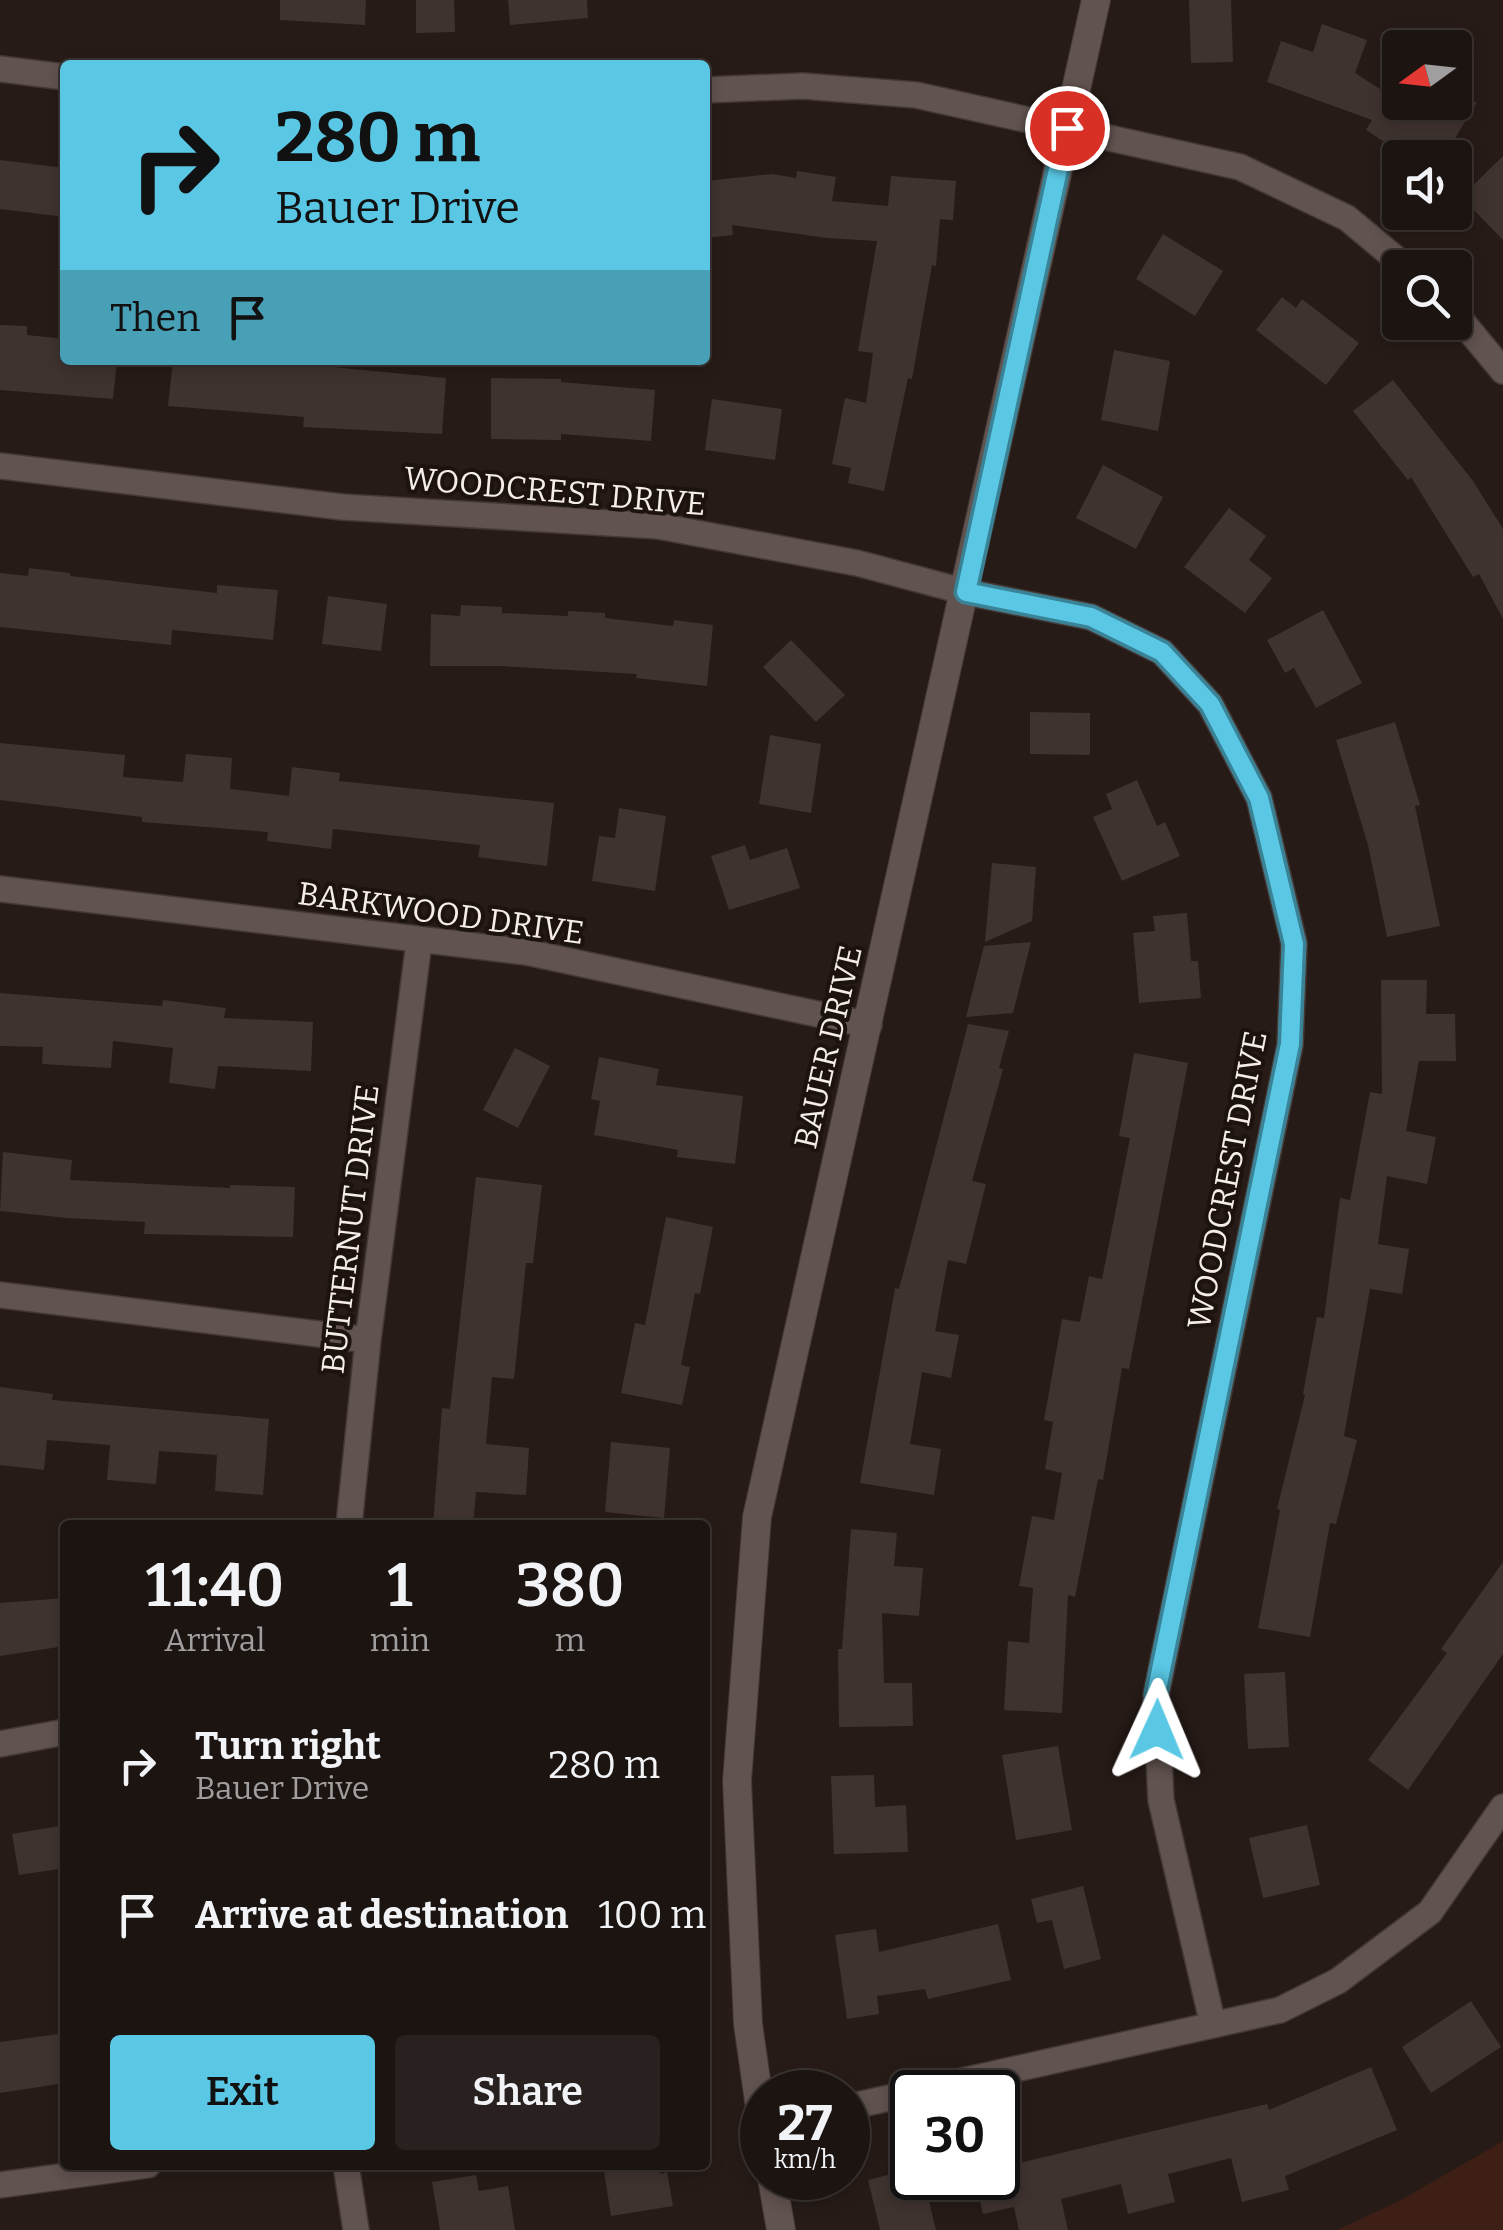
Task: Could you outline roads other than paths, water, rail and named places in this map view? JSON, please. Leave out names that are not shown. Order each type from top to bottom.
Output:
[{"type":"street","name":"BAUER DRIVE","points":[[755,2070],[748,2024],[738,1781],[758,1517],[1096,0]]},
{"type":"street","points":[[0,69],[60,76]]},
{"type":"street","points":[[710,90],[803,86],[916,95],[1240,167],[1347,218],[1385,250]]},
{"type":"street","points":[[1472,334],[1503,371]]},
{"type":"street","name":"WOODCREST DRIVE","points":[[0,466],[342,507],[658,526],[857,563],[966,592],[1091,617],[1162,652],[1210,704],[1259,798],[1294,944],[1290,1044],[1156,1694],[1161,1800],[1213,2025]]},
{"type":"street","name":"BARKWOOD DRIVE","points":[[0,889],[526,952],[868,1025]]},
{"type":"street","name":"BUTTERNUT DRIVE","points":[[350,1520],[368,1340],[419,942]]},
{"type":"street","points":[[0,1295],[368,1340]]},
{"type":"street","points":[[0,1744],[60,1733]]},
{"type":"street","points":[[1012,2070],[1280,2010],[1338,1982],[1430,1912],[1503,1807]]},
{"type":"street","points":[[0,2185],[111,2170]]},
{"type":"street","points":[[347,2170],[356,2230]]},
{"type":"street","points":[[776,2200],[781,2230]]}]
